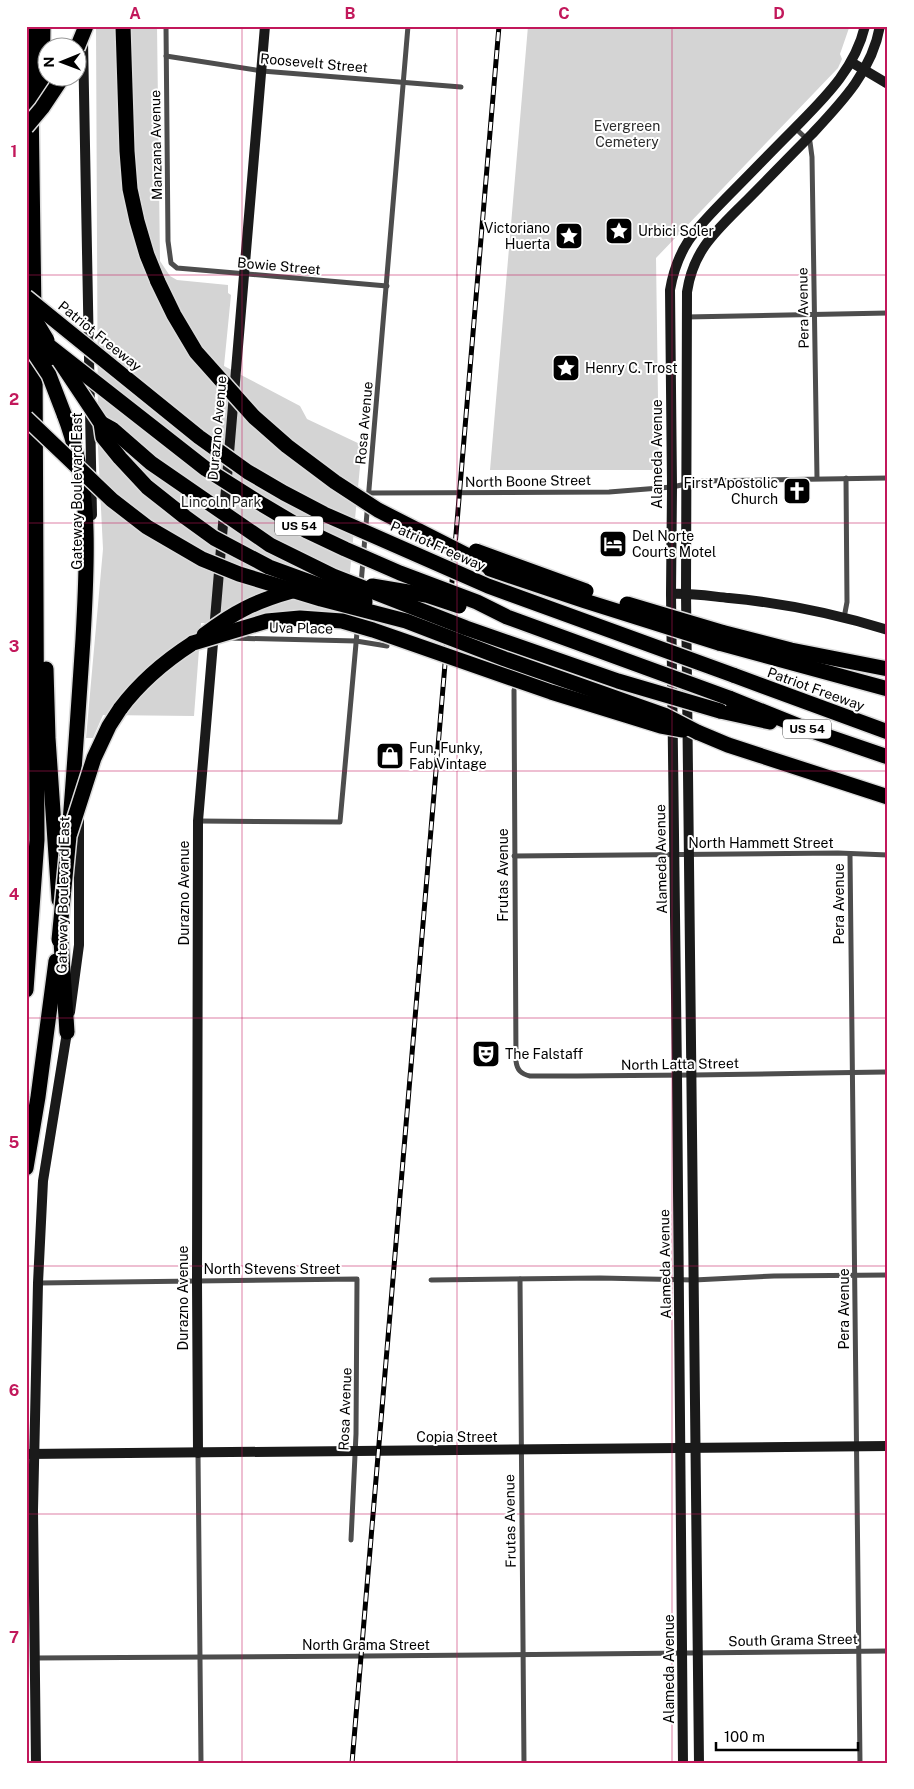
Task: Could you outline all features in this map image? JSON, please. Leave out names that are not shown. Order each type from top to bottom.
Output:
[{"type":"highway","points":[[26,990],[37,840],[36,441],[30,26]]},
{"type":"highway","points":[[36,441],[44,390],[43,26]]},
{"type":"highway","points":[[81,38],[85,26]]},
{"type":"highway","points":[[123,26],[126,151],[130,189],[147,255],[174,315],[196,352],[254,417],[287,446],[335,482],[378,510],[498,571]]},
{"type":"highway","points":[[26,126],[42,108],[55,88]]},
{"type":"highway","name":"Patriot Freeway","points":[[26,296],[199,437],[248,472],[324,514],[488,586],[888,732]]},
{"type":"highway","points":[[26,305],[101,423],[103,437],[148,487],[214,538],[269,567],[376,606],[406,621],[504,659],[664,715],[728,745],[888,797]]},
{"type":"highway","name":"US 54","points":[[26,328],[206,469],[307,531],[400,573],[477,602],[507,618],[729,698],[809,730],[888,757]]},
{"type":"highway","points":[[26,341],[114,397]]},
{"type":"highway","points":[[26,341],[49,376],[70,429],[81,470],[87,544],[79,702],[59,940],[38,1097],[26,1168]]},
{"type":"highway","points":[[26,418],[112,500],[147,527],[202,559],[239,574],[303,594],[406,621]]},
{"type":"highway","points":[[101,423],[112,429],[151,463],[270,545],[333,576],[493,638],[618,681],[720,711],[809,730]]},
{"type":"highway","points":[[408,526],[431,532],[468,548],[720,638],[888,669]]},
{"type":"highway","points":[[36,532],[45,599],[48,738],[67,1032]]},
{"type":"highway","points":[[372,535],[404,540],[585,601],[720,638],[888,689]]},
{"type":"highway","points":[[69,836],[94,758],[109,726],[120,709],[147,677],[242,608],[271,596],[302,588],[336,585],[371,586],[426,595],[479,612],[507,618]]},
{"type":"highway","points":[[193,643],[267,621],[300,618],[342,622],[373,630],[551,692],[661,726],[697,732]]},
{"type":"main road","name":"Gateway Boulevard East","points":[[36,1763],[33,1510],[30,1454],[44,1181],[79,945],[78,821],[89,638],[92,549],[85,26]]},
{"type":"main road","name":"Durazno Avenue","points":[[198,1454],[198,821],[265,26]]},
{"type":"main road","name":"Alameda Avenue","points":[[683,1763],[678,1076],[669,298],[676,262],[695,230],[830,92],[859,47],[864,26]]},
{"type":"main road","name":"Alameda Avenue","points":[[699,1763],[686,593],[687,292],[690,272],[702,248],[713,234],[846,97],[864,70],[876,45],[880,26]]},
{"type":"main road","points":[[851,62],[888,84]]},
{"type":"main road","points":[[671,594],[686,593],[756,600],[844,618],[888,630]]},
{"type":"main road","name":"Copia Street","points":[[30,1454],[198,1454],[888,1446]]},
{"type":"main road","points":[[26,1499],[33,1510]]},
{"type":"street","name":"Manzana Avenue","points":[[166,26],[168,241],[171,263]]},
{"type":"street","name":"Rosa Avenue","points":[[198,821],[340,822],[408,26]]},
{"type":"street","name":"Roosevelt Street","points":[[166,56],[262,71],[461,87]]},
{"type":"street","points":[[795,128],[807,139]]},
{"type":"street","name":"Pera Avenue","points":[[807,139],[811,145],[812,157],[817,478]]},
{"type":"street","name":"Bowie Street","points":[[171,263],[178,268],[386,286]]},
{"type":"street","points":[[686,317],[888,313]]},
{"type":"street","points":[[844,618],[847,602],[846,478]]},
{"type":"street","name":"North Boone Street","points":[[369,493],[608,492],[672,487],[700,481],[888,478]]},
{"type":"street","name":"Uva Place","points":[[213,638],[356,641],[387,646]]},
{"type":"street","name":"Frutas Avenue","points":[[514,690],[516,1061]]},
{"type":"street","name":"North Hammett Street","points":[[514,856],[689,854],[888,855]]},
{"type":"street","name":"Pera Avenue","points":[[850,855],[860,1763]]},
{"type":"street","name":"North Latta Street","points":[[516,1061],[516,1066],[522,1073],[530,1076],[691,1076],[888,1072]]},
{"type":"street","points":[[431,1280],[694,1280],[774,1276],[888,1276]]},
{"type":"street","name":"Rosa Avenue","points":[[351,1540],[357,1367],[357,1279]]},
{"type":"street","name":"North Stevens Street","points":[[38,1283],[357,1279]]},
{"type":"street","name":"Frutas Avenue","points":[[520,1279],[524,1763]]},
{"type":"street","name":"Durazno Avenue","points":[[198,1454],[201,1763]]},
{"type":"street","name":"South Grama Street","points":[[698,1653],[888,1651]]},
{"type":"street","name":"North Grama Street","points":[[35,1658],[698,1653]]},
{"type":"green space","name":"Lincoln Park","points":[[96,26],[157,26],[160,261],[170,276],[177,280],[228,285],[228,293],[231,295],[224,366],[300,406],[307,419],[362,445],[345,625],[201,623],[194,716],[103,715],[93,738],[86,738],[103,549],[98,448]]},
{"type":"green space","name":"Evergreen Cemetery","points":[[528,26],[854,26],[849,28],[840,54],[842,59],[838,68],[656,258],[659,470],[490,470]]},
{"type":"railway","points":[[352,1763],[499,26]]},
{"type":"place","name":"Urbici Soler","points":[[619,231]]},
{"type":"place","name":"Victoriano Huerta","points":[[569,236]]},
{"type":"place","name":"Henry C. Trost","points":[[566,368]]},
{"type":"place","name":"First Apostolic Church","points":[[797,491]]},
{"type":"place","name":"Del Norte Courts Motel","points":[[613,544]]},
{"type":"place","name":"Fun, Funky, Fab Vintage","points":[[390,756]]},
{"type":"place","name":"The Falstaff","points":[[486,1054]]}]
